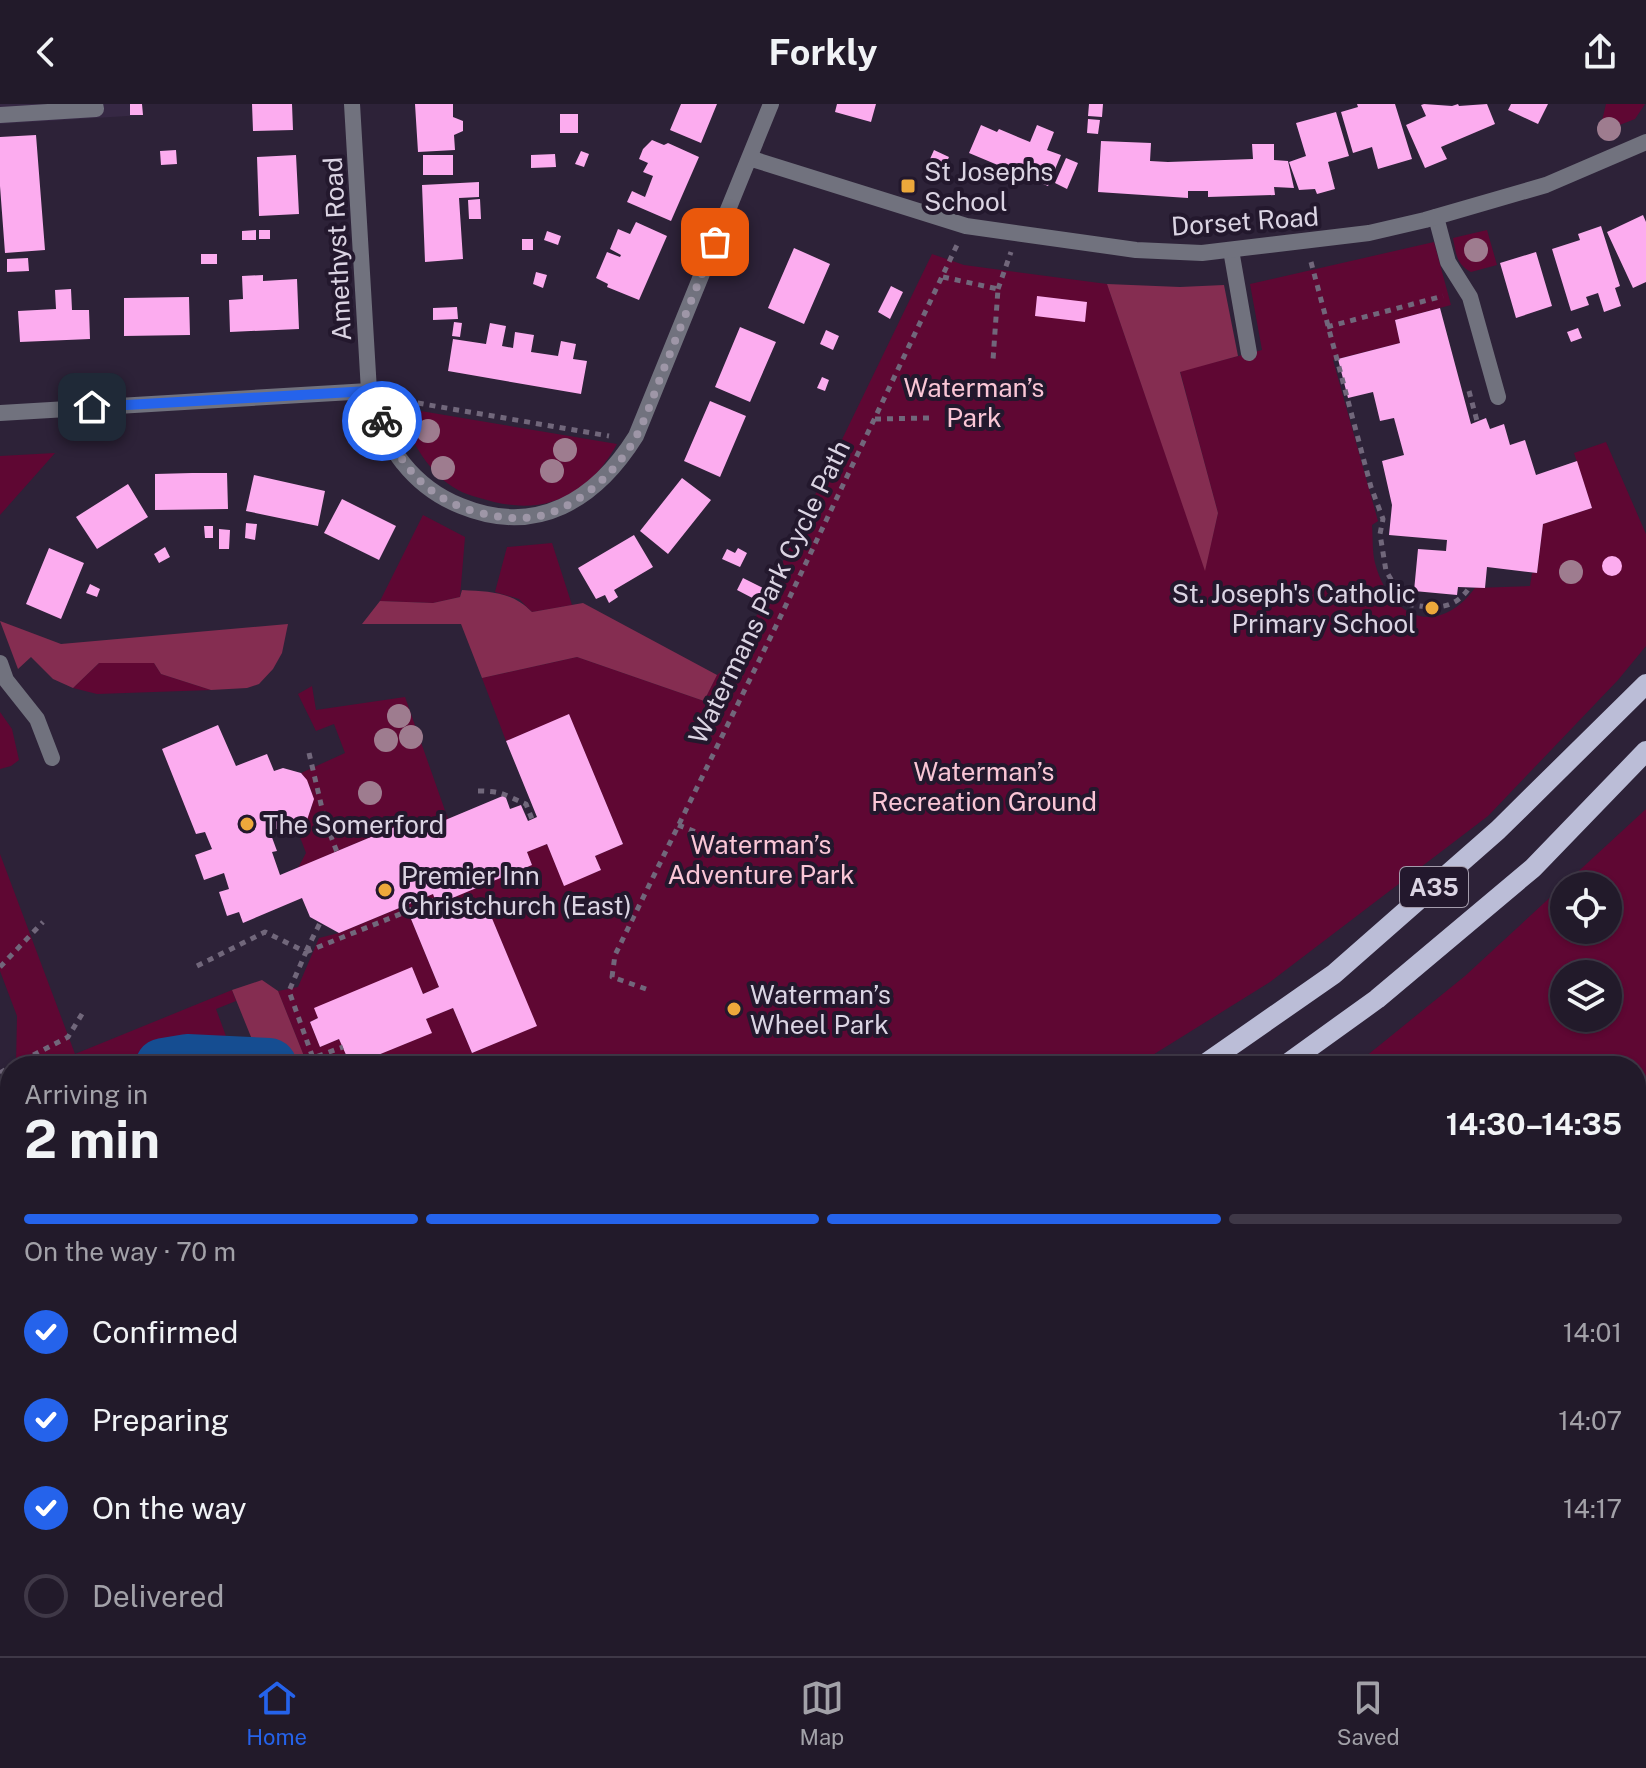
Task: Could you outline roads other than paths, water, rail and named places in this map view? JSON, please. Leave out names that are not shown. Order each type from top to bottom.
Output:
[{"type":"main road","name":"A35","points":[[1216,1056],[1334,974],[1498,830],[1646,684]]},
{"type":"main road","name":"A35","points":[[1298,1056],[1377,999],[1533,868],[1646,751]]},
{"type":"street","points":[[0,115],[96,109],[95,104]]},
{"type":"street","name":"Amethyst Road","points":[[352,104],[370,393]]},
{"type":"street","points":[[0,413],[370,393],[401,461],[432,491],[475,512],[503,518],[547,514],[590,490],[612,470],[634,440],[771,104]]},
{"type":"street","name":"Dorset Road","points":[[749,158],[966,226],[1136,250],[1202,253],[1369,233],[1436,217],[1546,185],[1646,142]]},
{"type":"street","points":[[1436,217],[1448,262],[1470,297],[1498,397]]},
{"type":"street","points":[[1231,250],[1249,353]]},
{"type":"street","points":[[0,663],[6,680],[37,719],[52,758]]},
{"type":"place","name":"St Josephs School","points":[[908,186]]},
{"type":"place","name":"St. Joseph's Catholic Primary School","points":[[1432,608]]},
{"type":"place","name":"The Somerford","points":[[247,824]]},
{"type":"place","name":"Premier Inn Christchurch (East)","points":[[385,890]]},
{"type":"place","name":"Waterman’s Wheel Park","points":[[734,1009]]},
{"type":"park label","name":"Waterman’s Park","points":[[974,402]]},
{"type":"park label","name":"Waterman’s Recreation Ground","points":[[984,786]]},
{"type":"park label","name":"Waterman’s Adventure Park","points":[[761,859]]}]
